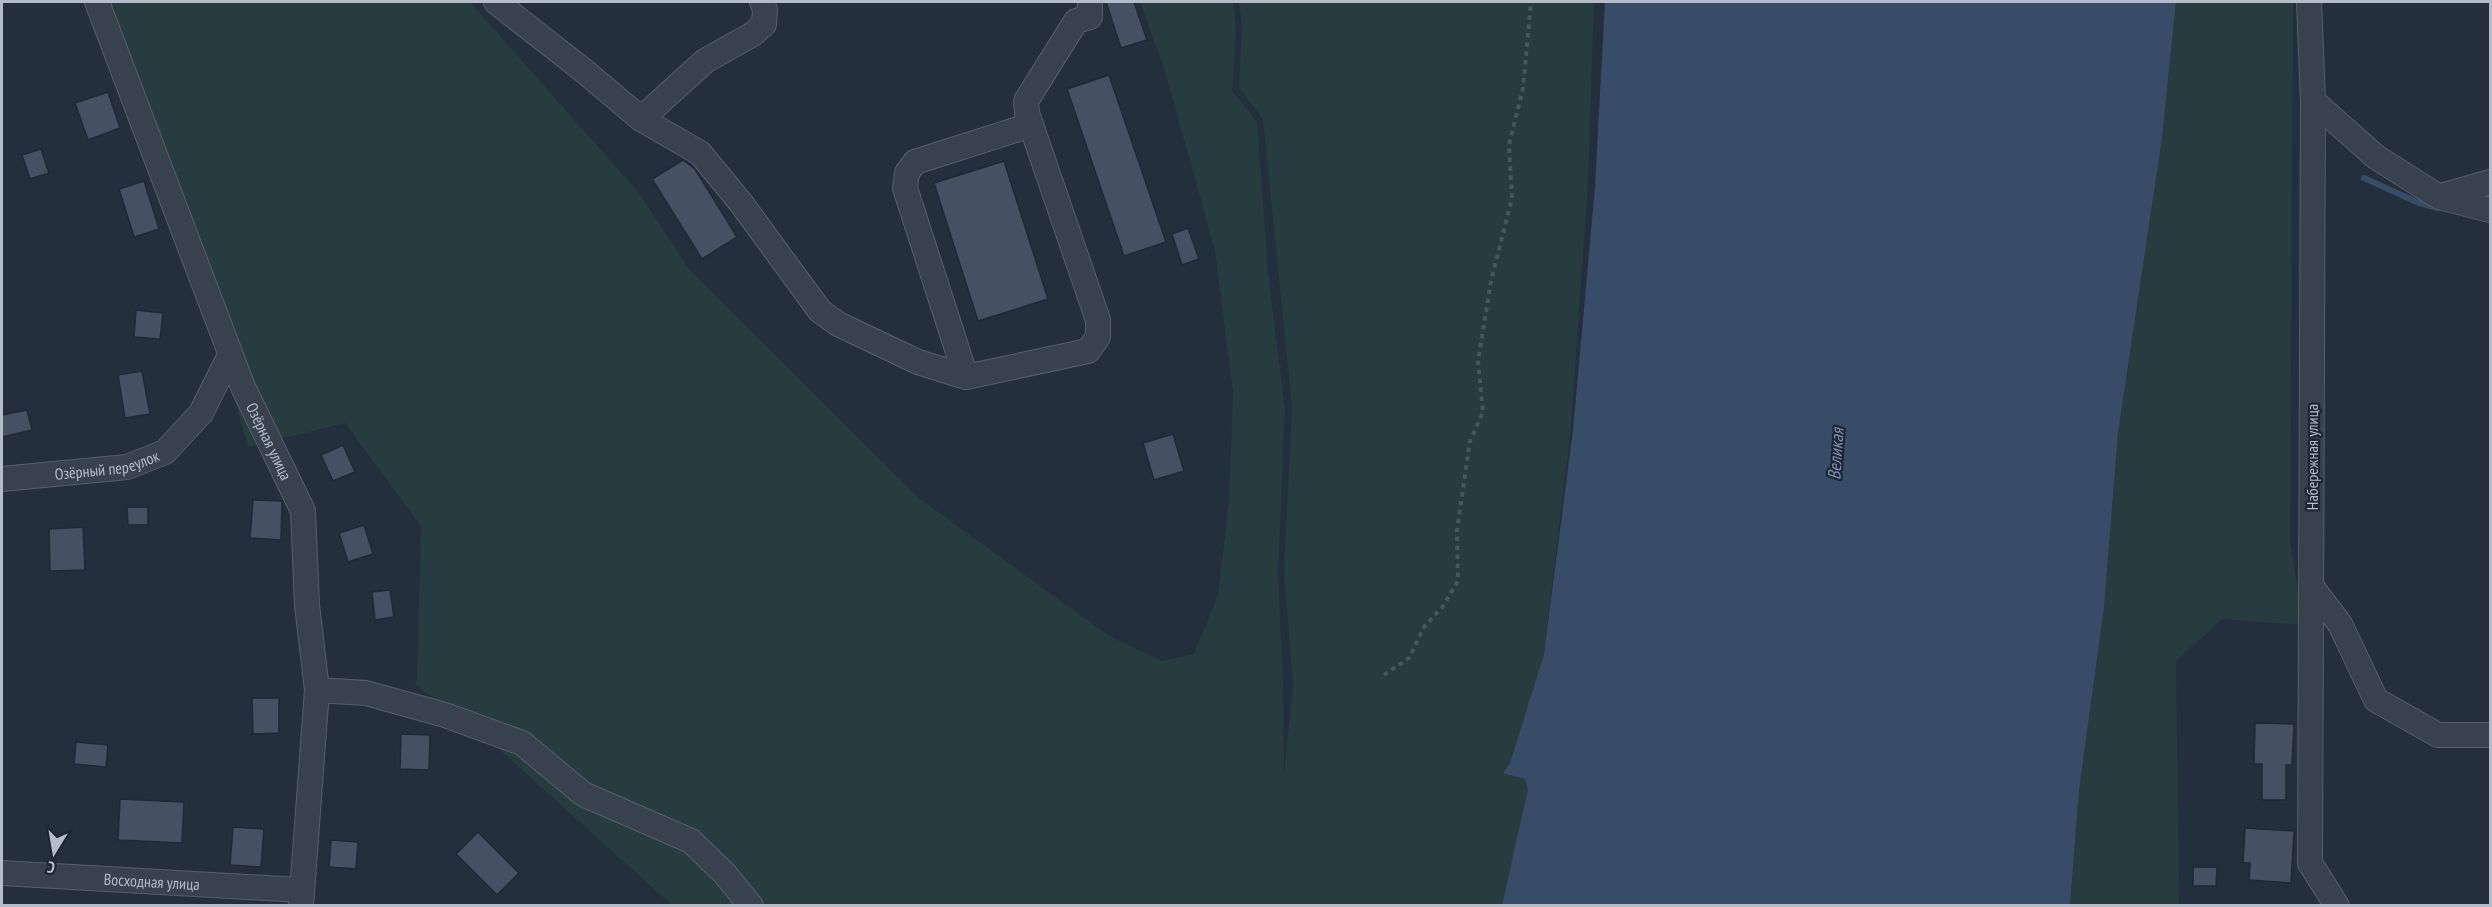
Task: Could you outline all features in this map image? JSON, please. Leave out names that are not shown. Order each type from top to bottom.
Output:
[{"type":"street","name":"Озёрная улица","points":[[98,2],[230,355],[303,511],[307,605],[317,690],[301,898]]},
{"type":"street","points":[[496,2],[584,70],[641,119],[700,153],[741,203],[820,311],[838,324],[918,362],[966,377],[1088,351],[1098,337],[1098,320],[1027,113],[1026,101],[1076,21],[1090,17],[1090,2]]},
{"type":"street","points":[[641,119],[705,61],[753,34],[764,24],[765,10],[762,2]]},
{"type":"street","name":"Набережная улица","points":[[2309,2],[2313,101],[2310,862],[2318,906]]},
{"type":"street","points":[[2313,101],[2376,157],[2439,197],[2490,210]]},
{"type":"street","points":[[966,377],[905,188],[907,173],[915,162],[1031,125]]},
{"type":"street","points":[[2439,197],[2490,182]]},
{"type":"street","name":"Озёрный переулок","points":[[2,479],[127,467],[165,452],[201,413],[230,355]]},
{"type":"street","points":[[2311,586],[2340,624],[2376,700],[2438,735],[2490,735]]},
{"type":"street","points":[[317,690],[366,693],[445,715],[522,743],[583,794],[691,842],[725,874],[751,906]]},
{"type":"street","points":[[2310,862],[2337,906]]},
{"type":"street","name":"Восходная улица","points":[[2,873],[301,898]]},
{"type":"path","points":[[1384,675],[1409,658],[1424,627],[1443,606],[1458,581],[1457,530],[1470,441],[1483,412],[1478,361],[1491,281],[1512,198],[1509,145],[1522,88],[1531,2]]},
{"type":"green space","points":[[86,2],[470,2],[639,193],[689,269],[920,499],[1109,636],[1162,661],[1194,654],[1218,595],[1229,503],[1233,392],[1215,250],[1164,68],[1140,2],[1233,2],[1236,26],[1232,91],[1257,121],[1268,271],[1285,410],[1278,572],[1284,774],[1293,685],[1284,570],[1292,407],[1263,119],[1239,88],[1242,27],[1239,2],[1594,2],[1588,183],[1571,427],[1544,654],[1510,763],[1503,772],[1525,779],[1529,789],[1502,905],[672,905],[471,724],[415,685],[417,680],[421,526],[345,423],[248,447],[214,326]]},
{"type":"green space","points":[[2176,2],[2293,2],[2290,540],[2303,625],[2222,619],[2176,661],[2179,905],[2070,906],[2079,790],[2104,608],[2118,433],[2162,138]]},
{"type":"water","name":"Великая","points":[[1605,2],[2176,2],[2162,138],[2118,433],[2104,608],[2079,790],[2070,905],[1502,905],[1528,789],[1525,779],[1503,773],[1510,763],[1544,654],[1573,430],[1595,187]]},
{"type":"building","points":[[1106,2],[1134,2],[1147,40],[1121,48]]},
{"type":"building","points":[[1109,75],[1166,242],[1124,256],[1067,89]]},
{"type":"building","points":[[108,92],[120,128],[88,140],[75,103]]},
{"type":"building","points":[[41,149],[49,173],[30,179],[22,155]]},
{"type":"building","points":[[683,160],[695,169],[737,237],[702,259],[652,179]]},
{"type":"building","points":[[1004,161],[1048,299],[978,321],[934,183]]},
{"type":"building","points":[[144,181],[159,229],[134,237],[119,189]]},
{"type":"building","points":[[1188,228],[1199,259],[1182,265],[1172,234]]},
{"type":"building","points":[[136,310],[163,313],[160,339],[134,337]]},
{"type":"building","points":[[142,371],[150,414],[125,418],[118,375]]},
{"type":"building","points":[[27,410],[32,430],[2,437],[2,415]]},
{"type":"building","points":[[1173,434],[1184,471],[1154,480],[1143,443]]},
{"type":"building","points":[[343,445],[355,472],[333,481],[321,455]]},
{"type":"building","points":[[253,500],[282,501],[281,540],[250,538]]},
{"type":"building","points":[[127,507],[148,507],[148,525],[128,525]]},
{"type":"building","points":[[364,525],[373,554],[348,562],[339,533]]},
{"type":"building","points":[[83,527],[85,570],[50,571],[49,529]]},
{"type":"building","points":[[390,590],[394,617],[375,620],[372,592]]},
{"type":"building","points":[[252,698],[279,698],[279,733],[253,734]]},
{"type":"building","points":[[2255,723],[2294,724],[2292,765],[2286,765],[2286,800],[2262,800],[2262,764],[2254,764]]},
{"type":"building","points":[[401,734],[430,735],[429,770],[400,769]]},
{"type":"building","points":[[76,742],[108,745],[106,767],[74,764]]},
{"type":"building","points":[[120,799],[184,802],[182,843],[118,840]]},
{"type":"building","points":[[233,827],[264,829],[261,867],[230,865]]},
{"type":"building","points":[[2245,828],[2294,831],[2291,883],[2249,880],[2250,863],[2243,863]]},
{"type":"building","points":[[478,832],[519,873],[497,895],[456,854]]},
{"type":"building","points":[[331,840],[358,842],[356,869],[329,867]]},
{"type":"building","points":[[2193,867],[2217,867],[2216,886],[2193,886]]},
{"type":"waterway","points":[[2364,178],[2419,203],[2438,208]]}]
